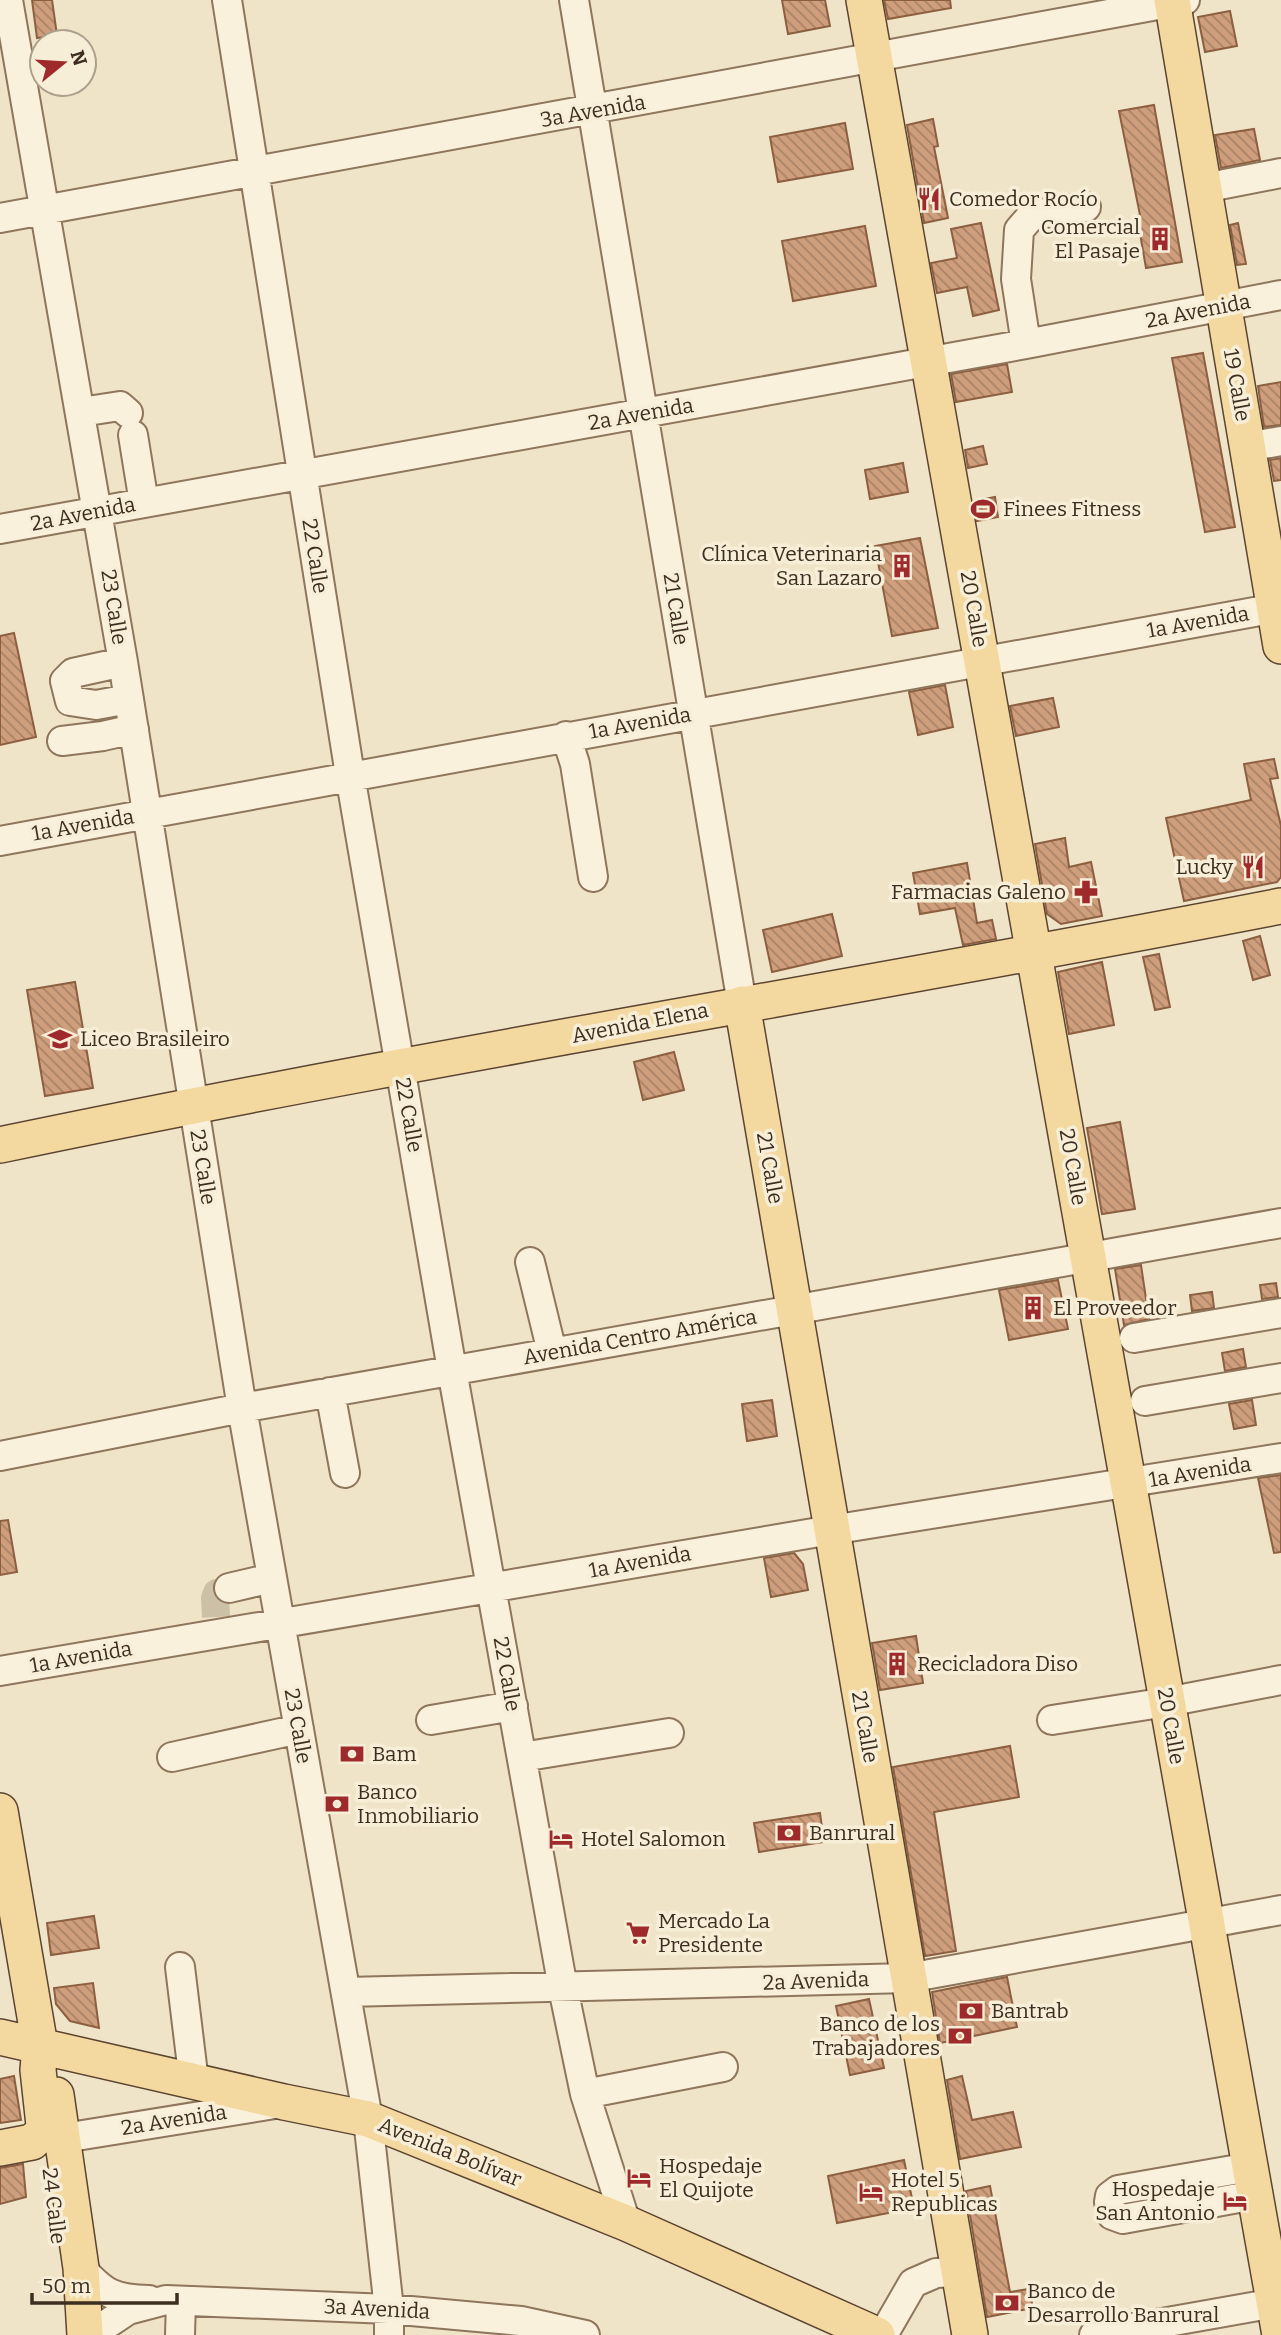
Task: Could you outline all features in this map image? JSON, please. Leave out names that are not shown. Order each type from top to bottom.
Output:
[{"type":"main road","name":"20 Calle","points":[[864,0],[1206,1924],[1278,2313]]},
{"type":"main road","name":"19 Calle","points":[[1177,1],[1224,306],[1264,444],[1281,646]]},
{"type":"main road","name":"Avenida Elena","points":[[0,1145],[193,1105],[742,1004],[1035,954],[1281,906]]},
{"type":"main road","name":"21 Calle","points":[[742,1004],[970,2335]]},
{"type":"main road","name":"24 Calle","points":[[1,1817],[40,2046],[38,2070],[44,2125],[32,2143]]},
{"type":"main road","name":"Avenida Bolívar","points":[[0,2037],[368,2119],[626,2223],[877,2335]]},
{"type":"main road","name":"24 Calle","points":[[32,2143],[81,2267],[85,2335]]},
{"type":"main road","name":"24 Calle","points":[[32,2143],[44,2152],[50,2163],[62,2273],[65,2335]]},
{"type":"street","name":"23 Calle","points":[[8,0],[98,511],[242,1408],[368,2119],[389,2322]]},
{"type":"street","name":"22 Calle","points":[[227,0],[350,775],[452,1370],[563,1988],[586,2094],[626,2223]]},
{"type":"street","name":"21 Calle","points":[[574,0],[742,1004]]},
{"type":"street","name":"3a Avenida","points":[[0,218],[593,111],[1177,1]]},
{"type":"street","points":[[1204,188],[1281,173]]},
{"type":"street","points":[[1026,344],[1016,279],[1019,230],[1032,215],[1086,207]]},
{"type":"street","name":"2a Avenida","points":[[0,530],[929,362],[1281,295]]},
{"type":"street","points":[[80,412],[120,406],[131,424],[144,503]]},
{"type":"street","name":"1a Avenida","points":[[0,841],[1278,607]]},
{"type":"street","points":[[123,662],[73,673],[65,681],[66,691],[70,701],[86,705],[129,699]]},
{"type":"street","points":[[62,741],[134,729]]},
{"type":"street","points":[[566,736],[575,764],[593,877]]},
{"type":"street","name":"Avenida Centro América","points":[[0,1456],[242,1408],[1281,1223]]},
{"type":"street","points":[[530,1262],[552,1352]]},
{"type":"street","points":[[1134,1338],[1281,1313]]},
{"type":"street","points":[[1144,1401],[1281,1378]]},
{"type":"street","points":[[330,1392],[345,1473]]},
{"type":"street","name":"1a Avenida","points":[[0,1671],[218,1625],[280,1623],[831,1530],[1281,1458]]},
{"type":"street","points":[[229,1588],[272,1577]]},
{"type":"street","points":[[1052,1720],[1281,1680]]},
{"type":"street","points":[[431,1720],[513,1706]]},
{"type":"street","points":[[172,1757],[299,1729]]},
{"type":"street","points":[[522,1757],[669,1733]]},
{"type":"street","name":"2a Avenida","points":[[346,1992],[908,1978],[1281,1910]]},
{"type":"street","points":[[180,1967],[194,2082]]},
{"type":"street","points":[[586,2094],[723,2067]]},
{"type":"street","name":"2a Avenida","points":[[32,2143],[284,2102]]},
{"type":"street","name":"3a Avenida","points":[[81,2267],[104,2291],[114,2297],[174,2300],[389,2322],[521,2321],[585,2335]]},
{"type":"street","points":[[883,2335],[913,2283],[936,2273],[958,2272]]},
{"type":"street","name":"3a Avenida","points":[[96,2335],[104,2326],[128,2310],[174,2300]]},
{"type":"street","points":[[174,2300],[180,2335]]},
{"type":"street","points":[[1094,2335],[1278,2313]]},
{"type":"building","points":[[32,0],[52,0],[56,28],[36,28]]},
{"type":"building","points":[[782,0],[825,0],[830,26],[788,34]]},
{"type":"building","points":[[884,0],[950,0],[951,8],[888,19]]},
{"type":"building","points":[[1230,11],[1237,46],[1205,52],[1198,17]]},
{"type":"building","points":[[1154,105],[1182,262],[1146,268],[1137,216],[1140,215],[1119,111]]},
{"type":"building","points":[[933,119],[938,146],[934,147],[948,218],[924,223],[907,125]]},
{"type":"building","points":[[845,123],[853,169],[778,182],[770,137]]},
{"type":"building","points":[[1254,129],[1260,160],[1221,168],[1215,135]]},
{"type":"building","points":[[981,223],[999,310],[973,316],[967,287],[937,293],[931,263],[957,258],[951,229]]},
{"type":"building","points":[[1238,223],[1246,264],[1237,265],[1230,225]]},
{"type":"building","points":[[865,226],[876,286],[793,301],[782,241]]},
{"type":"building","points":[[1203,353],[1235,527],[1205,532],[1172,358]]},
{"type":"building","points":[[1007,364],[1012,392],[956,402],[951,374]]},
{"type":"building","points":[[1281,382],[1281,425],[1264,427],[1258,386]]},
{"type":"building","points":[[983,446],[987,464],[968,468],[965,450]]},
{"type":"building","points":[[1281,458],[1281,480],[1274,481],[1270,460]]},
{"type":"building","points":[[903,463],[908,492],[870,499],[865,470]]},
{"type":"building","name":"Finees Fitness","points":[[995,497],[998,517],[977,521],[974,501]]},
{"type":"building","points":[[920,538],[938,628],[892,636],[875,546]]},
{"type":"building","points":[[14,633],[36,737],[0,745],[0,636]]},
{"type":"building","points":[[945,685],[953,727],[918,735],[909,692]]},
{"type":"building","points":[[1053,698],[1059,727],[1016,736],[1010,706]]},
{"type":"building","points":[[1274,759],[1278,778],[1270,779],[1281,826],[1281,877],[1277,882],[1184,901],[1166,818],[1251,800],[1244,764]]},
{"type":"building","points":[[1065,838],[1069,867],[1091,862],[1102,916],[1061,924],[1047,914],[1035,844]]},
{"type":"building","points":[[967,863],[977,923],[992,920],[996,939],[963,945],[955,908],[920,914],[913,873]]},
{"type":"building","points":[[832,914],[842,956],[772,972],[763,930]]},
{"type":"building","points":[[1260,936],[1270,975],[1253,980],[1243,941]]},
{"type":"building","points":[[1159,954],[1170,1007],[1155,1010],[1143,957]]},
{"type":"building","points":[[1102,962],[1114,1025],[1069,1034],[1058,972]]},
{"type":"building","name":"Liceo Brasileiro","points":[[75,982],[93,1088],[45,1096],[27,990]]},
{"type":"building","points":[[674,1052],[684,1090],[643,1100],[634,1062]]},
{"type":"building","points":[[1120,1122],[1135,1209],[1102,1214],[1087,1128]]},
{"type":"building","points":[[1141,1265],[1149,1319],[1124,1325],[1115,1269]]},
{"type":"building","name":"El Proveedor","points":[[1058,1280],[1068,1329],[1009,1340],[999,1290]]},
{"type":"building","points":[[1276,1283],[1278,1297],[1262,1299],[1260,1285]]},
{"type":"building","points":[[1212,1292],[1214,1308],[1192,1311],[1190,1295]]},
{"type":"building","points":[[1243,1349],[1246,1367],[1225,1371],[1222,1353]]},
{"type":"building","points":[[772,1400],[777,1436],[747,1441],[742,1404]]},
{"type":"building","points":[[1252,1400],[1256,1425],[1234,1429],[1229,1404]]},
{"type":"building","points":[[1281,1475],[1281,1552],[1274,1553],[1258,1478]]},
{"type":"building","points":[[8,1520],[17,1572],[0,1575],[0,1521]]},
{"type":"building","points":[[794,1553],[803,1564],[808,1590],[771,1597],[764,1558]]},
{"type":"building","name":"Recicladora Diso","points":[[916,1636],[923,1683],[880,1690],[872,1643]]},
{"type":"building","points":[[1010,1746],[1019,1797],[934,1812],[956,1951],[925,1956],[893,1767]]},
{"type":"building","name":"Banrural","points":[[820,1813],[824,1842],[759,1852],[754,1823]]},
{"type":"building","points":[[94,1916],[99,1948],[51,1955],[47,1923]]},
{"type":"building","name":"Bantrab","points":[[1007,1977],[1017,2027],[940,2043],[932,1992]]},
{"type":"building","points":[[93,1983],[99,2028],[70,2021],[56,2004],[54,1988]]},
{"type":"building","points":[[869,1999],[884,2068],[850,2075],[836,2006]]},
{"type":"building","points":[[14,2076],[21,2120],[0,2123],[0,2079]]},
{"type":"building","points":[[962,2076],[972,2120],[1013,2112],[1021,2147],[960,2159],[947,2080]]},
{"type":"building","name":"Hotel 5 Republicas","points":[[904,2160],[914,2208],[837,2223],[828,2176]]},
{"type":"building","points":[[23,2164],[26,2197],[0,2204],[0,2168]]},
{"type":"building","points":[[990,2186],[1010,2292],[1029,2289],[1033,2308],[987,2317],[966,2191]]},
{"type":"tunnel","points":[[216,1617],[217,1593],[229,1588]]},
{"type":"place","name":"Comedor Rocío","points":[[929,199]]},
{"type":"place","name":"Comercial El Pasaje","points":[[1160,239]]},
{"type":"place","name":"Finees Fitness","points":[[983,509]]},
{"type":"place","name":"Clínica Veterinaria San Lazaro","points":[[902,566]]},
{"type":"place","name":"Lucky","points":[[1253,867]]},
{"type":"place","name":"Farmacias Galeno","points":[[1086,892]]},
{"type":"place","name":"Liceo Brasileiro","points":[[60,1039]]},
{"type":"place","name":"El Proveedor","points":[[1033,1308]]},
{"type":"place","name":"Recicladora Diso","points":[[897,1664]]},
{"type":"place","name":"Bam","points":[[352,1754]]},
{"type":"place","name":"Banco Inmobiliario","points":[[337,1804]]},
{"type":"place","name":"Banrural","points":[[789,1833]]},
{"type":"place","name":"Hotel Salomon","points":[[561,1839]]},
{"type":"place","name":"Mercado La Presidente","points":[[638,1933]]},
{"type":"place","name":"Bantrab","points":[[971,2011]]},
{"type":"place","name":"Banco de los Trabajadores","points":[[960,2036]]},
{"type":"place","name":"Hospedaje El Quijote","points":[[639,2178]]},
{"type":"place","name":"Hotel 5 Republicas","points":[[871,2192]]},
{"type":"place","name":"Hospedaje San Antonio","points":[[1235,2201]]},
{"type":"place","name":"Banco de Desarrollo Banrural","points":[[1007,2303]]}]
